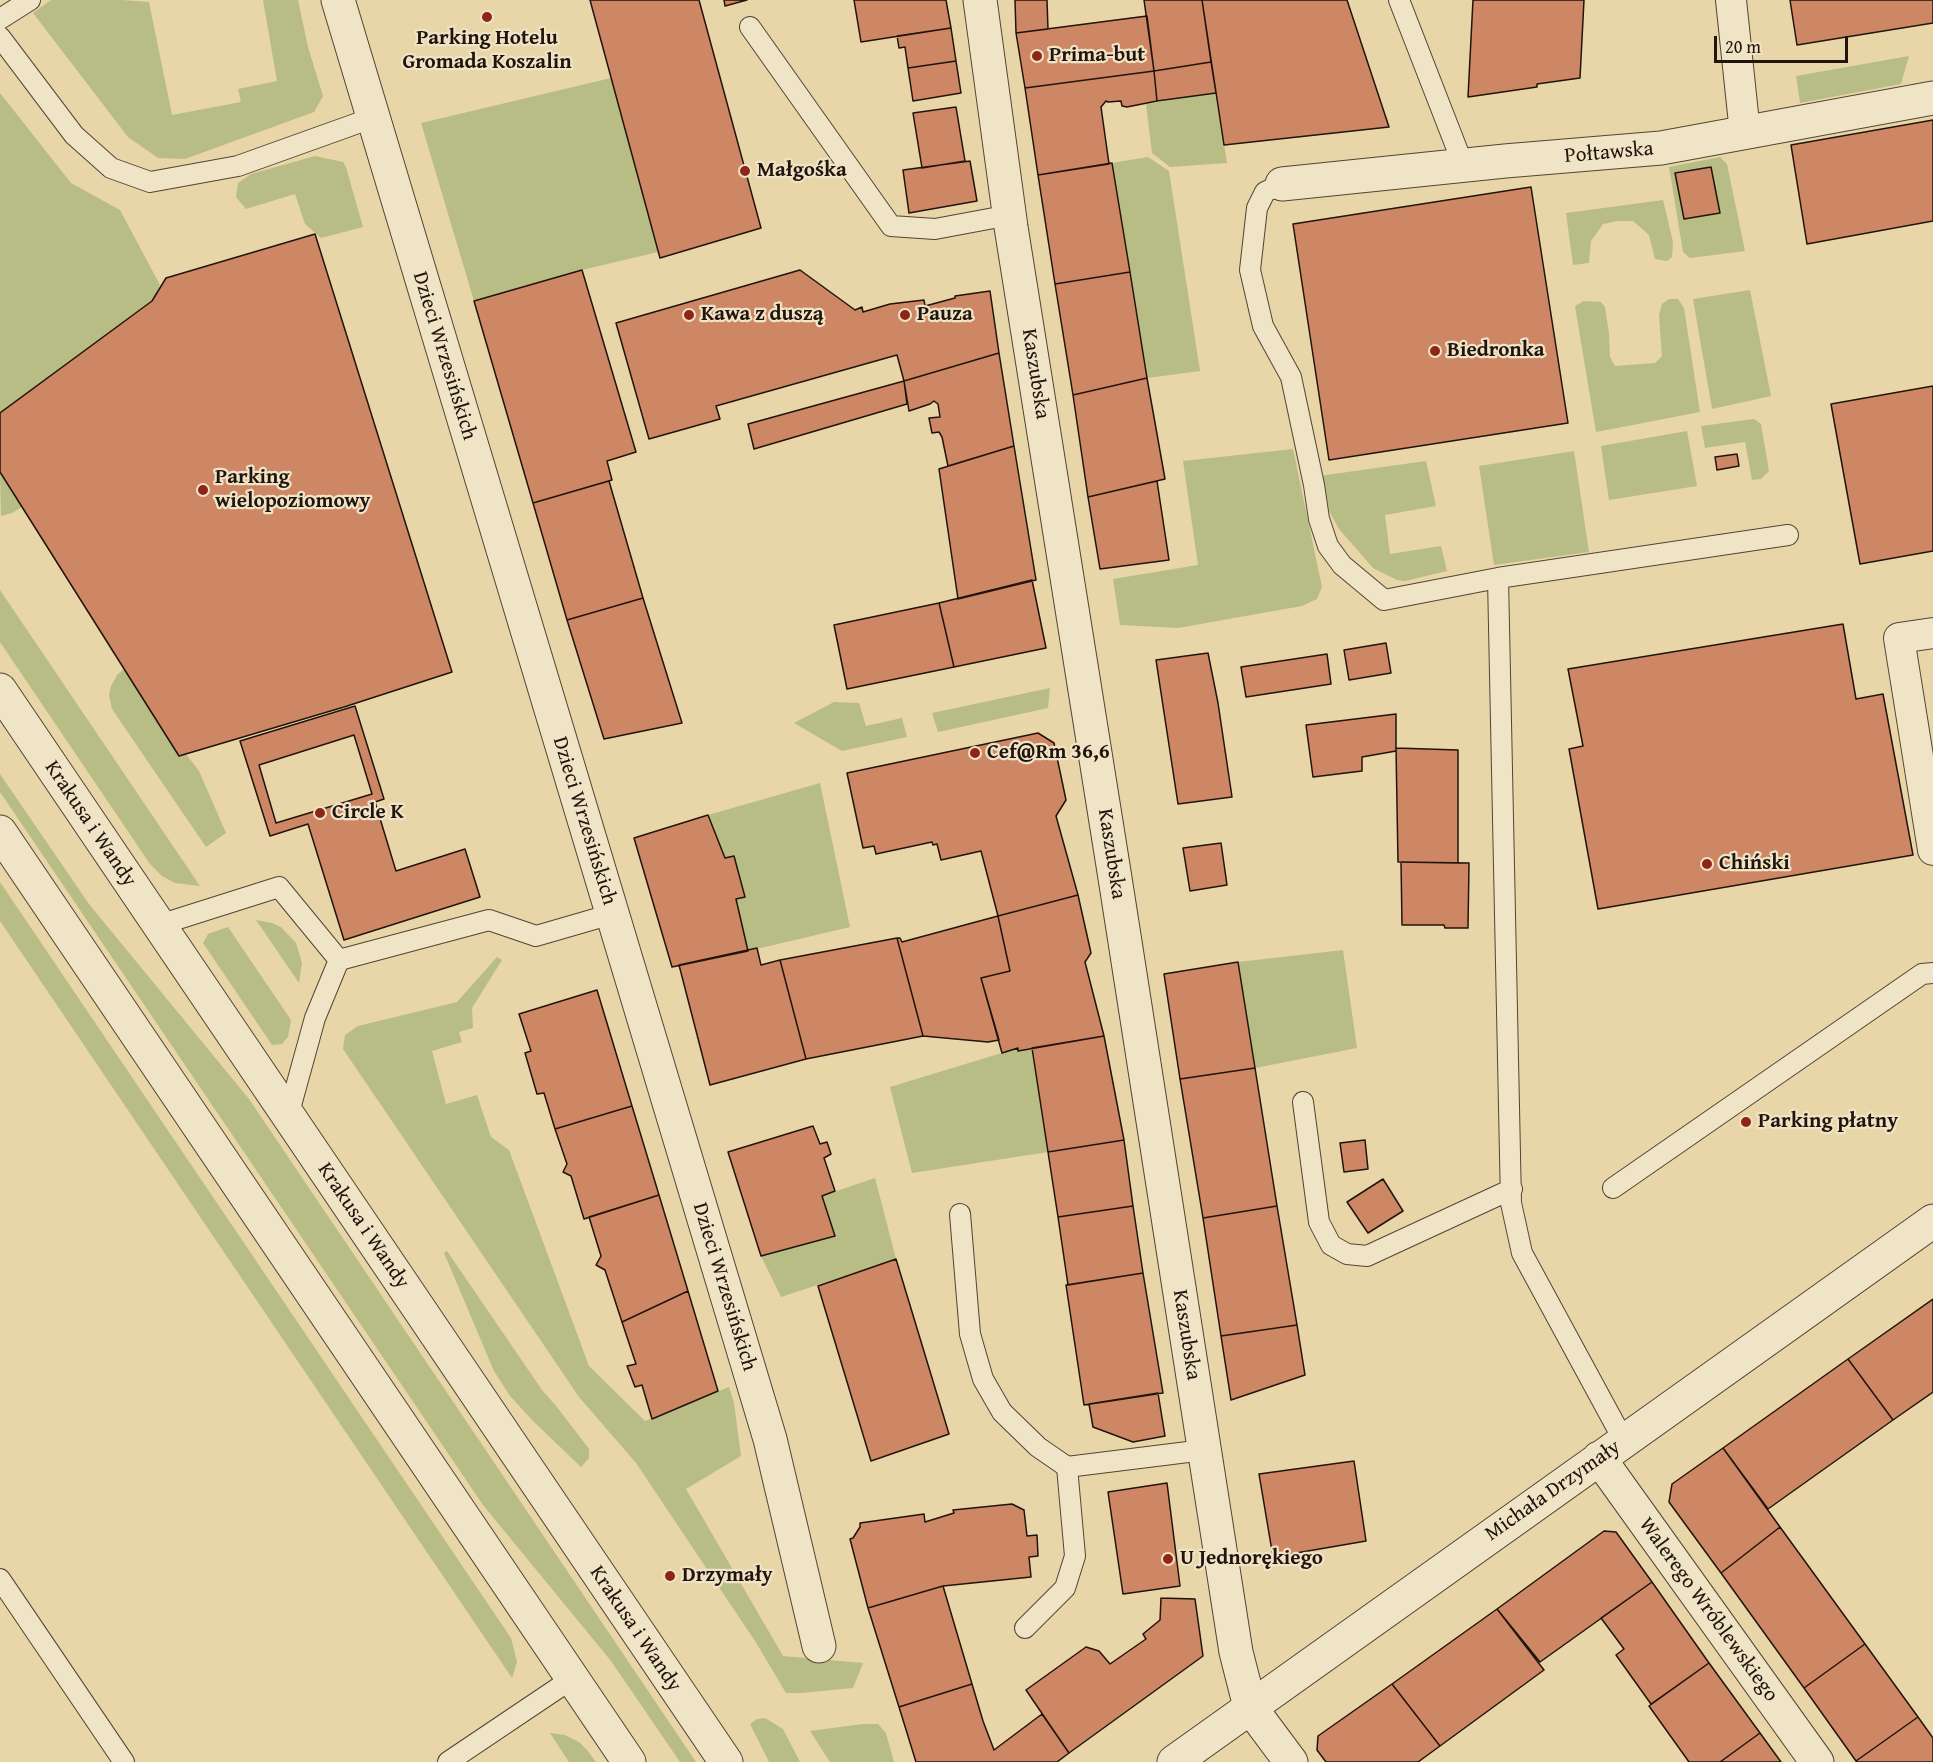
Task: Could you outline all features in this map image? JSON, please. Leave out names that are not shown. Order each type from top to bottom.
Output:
[{"type":"street","name":"Dzieci Wrzesińskich","points":[[338,0],[770,1439],[819,1646]]},
{"type":"street","name":"Kaszubska","points":[[980,0],[1010,215],[1204,1450],[1236,1652],[1250,1707]]},
{"type":"street","points":[[1731,0],[1745,133]]},
{"type":"street","name":"Połtawska","points":[[1282,184],[1505,161],[1661,148],[1933,98]]},
{"type":"street","points":[[1933,633],[1899,638],[1933,850]]},
{"type":"street","name":"Krakusa i Wandy","points":[[0,690],[726,1762]]},
{"type":"street","points":[[0,832],[629,1762]]},
{"type":"street","name":"Michała Drzymały","points":[[1174,1762],[1933,1221]]},
{"type":"street","name":"Walerego Wróblewskiego","points":[[1612,1449],[1817,1762]]},
{"type":"street","points":[[1250,1707],[1290,1762]]},
{"type":"lane","points":[[0,19],[30,0]]},
{"type":"lane","points":[[1399,0],[1464,167]]},
{"type":"lane","points":[[750,27],[891,226],[935,229],[1010,215]]},
{"type":"lane","points":[[0,37],[74,135],[111,168],[150,182],[238,166],[372,118]]},
{"type":"lane","points":[[1282,184],[1265,192],[1257,208],[1250,270],[1263,326],[1291,377],[1319,519],[1328,546],[1342,565],[1384,600],[1498,578],[1788,535]]},
{"type":"lane","points":[[1498,578],[1511,1203],[1522,1253],[1612,1449]]},
{"type":"lane","points":[[159,926],[279,887],[339,960]]},
{"type":"lane","points":[[339,960],[489,920],[536,936],[612,914]]},
{"type":"lane","points":[[288,1116],[315,1018],[339,960]]},
{"type":"lane","points":[[1613,1188],[1922,974],[1933,973]]},
{"type":"lane","points":[[1303,1102],[1319,1222],[1331,1245],[1347,1254],[1367,1256],[1512,1189]]},
{"type":"lane","points":[[960,1214],[970,1334],[983,1379],[1002,1412],[1038,1448],[1067,1467],[1204,1450]]},
{"type":"lane","points":[[1024,1628],[1065,1588],[1075,1556],[1067,1467]]},
{"type":"lane","points":[[0,1579],[124,1762]]},
{"type":"lane","points":[[448,1762],[573,1678]]},
{"type":"green space","points":[[51,0],[149,2],[172,115],[241,102],[238,89],[277,81],[263,0],[298,0],[308,47],[323,96],[314,112],[185,159],[158,158],[128,137],[33,13]]},
{"type":"green space","points":[[1909,56],[1901,84],[1800,103],[1796,76]]},
{"type":"green space","points":[[611,78],[658,252],[582,270],[474,301],[421,123]]},
{"type":"green space","points":[[0,93],[71,183],[120,210],[160,285],[152,301],[0,413]]},
{"type":"green space","points":[[1216,93],[1227,163],[1170,167],[1152,153],[1146,104]]},
{"type":"green space","points":[[315,156],[343,162],[363,227],[321,238],[305,224],[295,194],[246,209],[236,197],[238,183],[251,174]]},
{"type":"green space","points":[[1148,157],[1169,171],[1200,371],[1147,378],[1112,163]]},
{"type":"green space","points":[[1720,157],[1727,164],[1745,251],[1690,258],[1683,252],[1669,167]]},
{"type":"green space","points":[[1663,200],[1673,242],[1672,257],[1667,261],[1655,259],[1649,235],[1633,221],[1618,221],[1603,224],[1591,241],[1589,263],[1573,265],[1566,213]]},
{"type":"green space","points":[[1750,290],[1771,396],[1712,409],[1693,299]]},
{"type":"green space","points":[[1669,299],[1678,299],[1684,308],[1700,412],[1596,432],[1575,306],[1584,301],[1601,302],[1605,307],[1610,357],[1615,366],[1655,363],[1662,356],[1659,315],[1662,304]]},
{"type":"green space","points":[[1754,419],[1761,424],[1769,471],[1761,479],[1752,480],[1745,442],[1705,448],[1701,426]]},
{"type":"green space","points":[[1687,431],[1697,486],[1609,500],[1601,446]]},
{"type":"green space","points":[[1293,449],[1322,587],[1317,599],[1302,606],[1178,628],[1120,625],[1113,579],[1198,565],[1183,461]]},
{"type":"green space","points":[[1574,451],[1589,552],[1494,565],[1479,466]]},
{"type":"green space","points":[[1426,461],[1436,506],[1385,515],[1390,554],[1441,546],[1447,571],[1405,581],[1397,580],[1373,568],[1339,529],[1327,507],[1319,476]]},
{"type":"green space","points":[[0,472],[22,507],[1,516]]},
{"type":"green space","points":[[0,590],[200,886],[175,883],[162,876],[150,864],[0,642]]},
{"type":"green space","points":[[124,669],[179,756],[186,754],[199,771],[226,833],[206,847],[112,709],[109,695],[111,686],[117,675]]},
{"type":"green space","points":[[1050,688],[1048,708],[938,732],[932,713]]},
{"type":"green space","points":[[834,702],[859,703],[866,726],[902,718],[907,737],[842,751],[794,723]]},
{"type":"green space","points":[[0,774],[89,904],[249,1099],[696,1762],[680,1762],[611,1661],[483,1505],[0,792]]},
{"type":"green space","points":[[820,783],[850,927],[748,951],[736,899],[745,896],[734,856],[725,858],[708,815]]},
{"type":"green space","points":[[0,882],[511,1638],[517,1662],[512,1678],[0,921]]},
{"type":"green space","points":[[256,920],[281,927],[296,943],[302,963],[299,983]]},
{"type":"green space","points":[[228,927],[291,1020],[288,1037],[282,1044],[272,1045],[203,943],[208,934]]},
{"type":"green space","points":[[1343,950],[1357,1048],[1255,1068],[1238,962]]},
{"type":"green space","points":[[497,957],[502,960],[472,1008],[473,1028],[459,1032],[462,1042],[432,1051],[446,1104],[477,1095],[491,1137],[509,1150],[589,1366],[645,1421],[729,1387],[734,1403],[741,1456],[686,1489],[783,1656],[863,1663],[853,1688],[786,1693],[755,1641],[636,1463],[579,1397],[343,1049],[345,1035],[358,1026],[457,1002]]},
{"type":"green space","points":[[1018,1048],[1019,1051],[1032,1048],[1048,1152],[912,1173],[890,1087]]},
{"type":"green space","points":[[875,1178],[896,1259],[781,1297],[761,1256],[834,1236],[822,1196]]},
{"type":"green space","points":[[447,1251],[542,1390],[589,1449],[589,1458],[581,1467],[510,1396],[494,1371],[444,1253]]},
{"type":"green space","points":[[765,1718],[783,1729],[800,1762],[769,1762],[750,1724],[757,1719]]},
{"type":"green space","points":[[878,1724],[886,1733],[894,1762],[830,1762],[810,1731]]},
{"type":"green space","points":[[550,1733],[565,1735],[579,1742],[596,1762],[569,1762]]},
{"type":"building","points":[[590,0],[699,0],[761,228],[660,258]]},
{"type":"building","points":[[724,0],[747,0],[725,6]]},
{"type":"building","points":[[854,0],[946,0],[951,28],[861,42]]},
{"type":"building","points":[[1015,0],[1047,0],[1048,29],[1016,33]]},
{"type":"building","points":[[1144,0],[1202,0],[1211,62],[1154,71]]},
{"type":"building","points":[[1202,0],[1347,0],[1389,127],[1224,145]]},
{"type":"building","points":[[1473,0],[1584,0],[1580,78],[1468,97]]},
{"type":"building","points":[[1790,0],[1933,0],[1933,23],[1797,45]]},
{"type":"building","points":[[1147,16],[1154,71],[1025,88],[1016,33]]},
{"type":"building","points":[[951,28],[956,61],[908,68],[905,47],[899,48],[897,36]]},
{"type":"building","points":[[956,61],[961,93],[913,101],[908,68]]},
{"type":"building","points":[[1211,62],[1216,93],[1157,101],[1154,71]]},
{"type":"building","points":[[1154,71],[1157,101],[1127,107],[1122,106],[1121,101],[1106,101],[1101,107],[1109,164],[1038,175],[1025,88]]},
{"type":"building","points":[[956,107],[965,161],[922,168],[913,113]]},
{"type":"building","points":[[1933,120],[1933,221],[1807,244],[1791,145]]},
{"type":"building","points":[[970,161],[977,201],[909,213],[903,170]]},
{"type":"building","points":[[1112,163],[1130,272],[1055,284],[1038,175]]},
{"type":"building","points":[[1711,167],[1720,213],[1684,219],[1675,173]]},
{"type":"building","points":[[1531,187],[1568,423],[1329,460],[1293,224]]},
{"type":"building","name":"Parking wielopoziomowy","points":[[315,234],[452,672],[179,756],[0,472],[0,413],[152,301],[166,278]]},
{"type":"building","points":[[582,270],[636,452],[607,461],[612,480],[533,503],[474,301]]},
{"type":"building","points":[[800,270],[855,310],[862,307],[863,312],[890,304],[924,300],[925,306],[955,298],[955,296],[990,291],[999,353],[904,381],[897,355],[716,406],[720,419],[649,439],[616,323]]},
{"type":"building","points":[[1130,272],[1147,378],[1073,395],[1055,284]]},
{"type":"building","points":[[999,353],[1014,446],[948,466],[942,437],[939,432],[932,433],[929,418],[940,417],[938,404],[934,401],[909,411],[904,381]]},
{"type":"building","points":[[1147,378],[1165,479],[1088,497],[1073,395]]},
{"type":"building","points":[[904,381],[907,404],[754,449],[748,424]]},
{"type":"building","points":[[1933,386],[1933,551],[1860,564],[1831,404]]},
{"type":"building","points":[[1014,446],[1036,580],[958,599],[939,469]]},
{"type":"building","points":[[1737,454],[1739,466],[1717,470],[1715,457]]},
{"type":"building","points":[[609,481],[643,598],[567,620],[533,503]]},
{"type":"building","points":[[1157,481],[1169,560],[1100,569],[1088,497]]},
{"type":"building","points":[[1032,580],[1046,648],[954,667],[939,603]]},
{"type":"building","points":[[643,598],[682,723],[604,739],[567,620]]},
{"type":"building","points":[[939,603],[954,667],[847,689],[834,625]]},
{"type":"building","points":[[1843,624],[1856,699],[1883,694],[1913,855],[1598,909],[1569,749],[1583,746],[1568,669]]},
{"type":"building","points":[[1386,643],[1391,673],[1349,680],[1344,650]]},
{"type":"building","points":[[1208,653],[1232,797],[1178,804],[1156,660]]},
{"type":"building","points":[[1327,654],[1331,684],[1246,697],[1241,667]]},
{"type":"building","name":"Circle K","points":[[355,706],[384,799],[375,802],[396,871],[465,849],[480,897],[344,940],[308,824],[270,836],[240,741]]},
{"type":"building","points":[[1396,714],[1396,751],[1362,757],[1362,771],[1313,777],[1306,725]]},
{"type":"building","points":[[1038,733],[1054,743],[1066,800],[1056,816],[1078,895],[998,916],[981,851],[941,860],[937,844],[933,845],[932,842],[876,854],[874,846],[863,848],[847,773]]},
{"type":"building","points":[[354,735],[372,794],[276,823],[259,765]]},
{"type":"building","points":[[1396,748],[1458,750],[1458,863],[1398,862]]},
{"type":"building","points":[[708,815],[725,858],[734,856],[745,897],[736,899],[748,951],[672,967],[634,838]]},
{"type":"building","points":[[1221,843],[1227,885],[1190,891],[1183,848]]},
{"type":"building","points":[[1401,862],[1469,863],[1468,928],[1445,928],[1444,925],[1402,925]]},
{"type":"building","points":[[1078,895],[1091,953],[1085,962],[1104,1036],[1018,1051],[1018,1048],[1002,1053],[981,978],[1010,971],[998,916]]},
{"type":"building","points":[[998,916],[1010,971],[981,978],[999,1040],[988,1042],[923,1036],[897,938],[900,938],[902,942]]},
{"type":"building","points":[[897,938],[923,1036],[806,1059],[780,960]]},
{"type":"building","points":[[757,948],[761,965],[780,960],[806,1059],[710,1085],[679,965]]},
{"type":"building","points":[[1238,962],[1255,1068],[1180,1079],[1164,974]]},
{"type":"building","points":[[597,990],[632,1106],[555,1129],[544,1093],[537,1094],[525,1053],[531,1051],[519,1014]]},
{"type":"building","points":[[1104,1036],[1124,1140],[1048,1152],[1032,1048]]},
{"type":"building","points":[[1255,1068],[1277,1206],[1203,1218],[1180,1079]]},
{"type":"building","points":[[632,1106],[659,1195],[584,1219],[571,1176],[563,1172],[567,1164],[555,1129]]},
{"type":"building","points":[[813,1126],[820,1144],[827,1142],[831,1154],[824,1158],[835,1191],[822,1196],[835,1236],[761,1256],[728,1152]]},
{"type":"building","points":[[1124,1140],[1133,1206],[1058,1217],[1048,1152]]},
{"type":"building","points":[[1365,1140],[1368,1169],[1344,1172],[1340,1143]]},
{"type":"building","points":[[1383,1179],[1403,1211],[1368,1233],[1347,1202]]},
{"type":"building","points":[[659,1195],[688,1291],[622,1322],[605,1270],[596,1265],[601,1256],[589,1217]]},
{"type":"building","points":[[1133,1206],[1143,1273],[1068,1285],[1058,1217]]},
{"type":"building","points":[[1277,1206],[1297,1325],[1221,1336],[1203,1218]]},
{"type":"building","points":[[896,1259],[949,1434],[871,1461],[818,1286]]},
{"type":"building","points":[[1143,1273],[1163,1393],[1084,1405],[1066,1285]]},
{"type":"building","points":[[688,1291],[718,1391],[652,1419],[642,1385],[635,1387],[627,1366],[636,1364],[622,1322]]},
{"type":"building","points":[[1933,1299],[1933,1392],[1893,1420],[1848,1359]]},
{"type":"building","points":[[1297,1325],[1305,1375],[1231,1400],[1221,1336]]},
{"type":"building","points":[[1848,1359],[1893,1420],[1768,1509],[1723,1448]]},
{"type":"building","points":[[1158,1393],[1165,1436],[1133,1442],[1093,1427],[1089,1404]]},
{"type":"building","points":[[1723,1448],[1780,1527],[1721,1573],[1669,1502],[1672,1484]]},
{"type":"building","points":[[1354,1461],[1366,1541],[1273,1557],[1259,1474]]},
{"type":"building","points":[[1167,1483],[1180,1586],[1123,1594],[1108,1492]]},
{"type":"building","points":[[1012,1504],[1024,1510],[1027,1536],[1037,1535],[1038,1556],[1029,1557],[1031,1577],[943,1586],[868,1608],[850,1539],[860,1527],[860,1523],[924,1514],[925,1522],[954,1513],[953,1510]]},
{"type":"building","points":[[1780,1527],[1865,1644],[1804,1688],[1721,1573]]},
{"type":"building","points":[[1604,1531],[1616,1532],[1652,1582],[1540,1662],[1497,1609]]},
{"type":"building","points":[[1652,1582],[1709,1663],[1651,1704],[1616,1655],[1624,1649],[1601,1618]]},
{"type":"building","points":[[943,1586],[972,1684],[899,1707],[868,1608]]},
{"type":"building","points":[[1161,1598],[1195,1599],[1203,1656],[1069,1753],[1026,1690],[1086,1647],[1099,1651],[1110,1664],[1146,1639],[1143,1634],[1160,1620]]},
{"type":"building","points":[[1497,1609],[1544,1670],[1440,1746],[1392,1684]]},
{"type":"building","points":[[1865,1644],[1918,1717],[1856,1761],[1804,1688]]},
{"type":"building","points":[[1709,1663],[1760,1733],[1720,1762],[1689,1762],[1649,1706]]},
{"type":"building","points":[[972,1684],[994,1750],[1042,1714],[1069,1753],[1057,1762],[916,1762],[899,1707]]},
{"type":"building","points":[[1392,1684],[1440,1746],[1418,1762],[1326,1762],[1317,1750],[1318,1736]]},
{"type":"building","points":[[1918,1717],[1933,1738],[1933,1762],[1856,1761]]},
{"type":"building","points":[[1760,1733],[1781,1762],[1720,1762]]},
{"type":"place","name":"Parking Hotelu Gromada Koszalin","points":[[487,17]]},
{"type":"place","name":"Prima-but","points":[[1037,56]]},
{"type":"place","name":"Małgośka","points":[[745,171]]},
{"type":"place","name":"Kawa z duszą","points":[[689,315]]},
{"type":"place","name":"Pauza","points":[[905,315]]},
{"type":"place","name":"Biedronka","points":[[1435,351]]},
{"type":"place","name":"Parking wielopoziomowy","points":[[203,490]]},
{"type":"place","name":"Cef@Rm 36,6","points":[[975,753]]},
{"type":"place","name":"Circle K","points":[[320,813]]},
{"type":"place","name":"Chiński","points":[[1707,864]]},
{"type":"place","name":"Parking płatny","points":[[1746,1122]]},
{"type":"place","name":"U Jednorękiego","points":[[1168,1559]]},
{"type":"place","name":"Drzymały","points":[[670,1576]]}]
